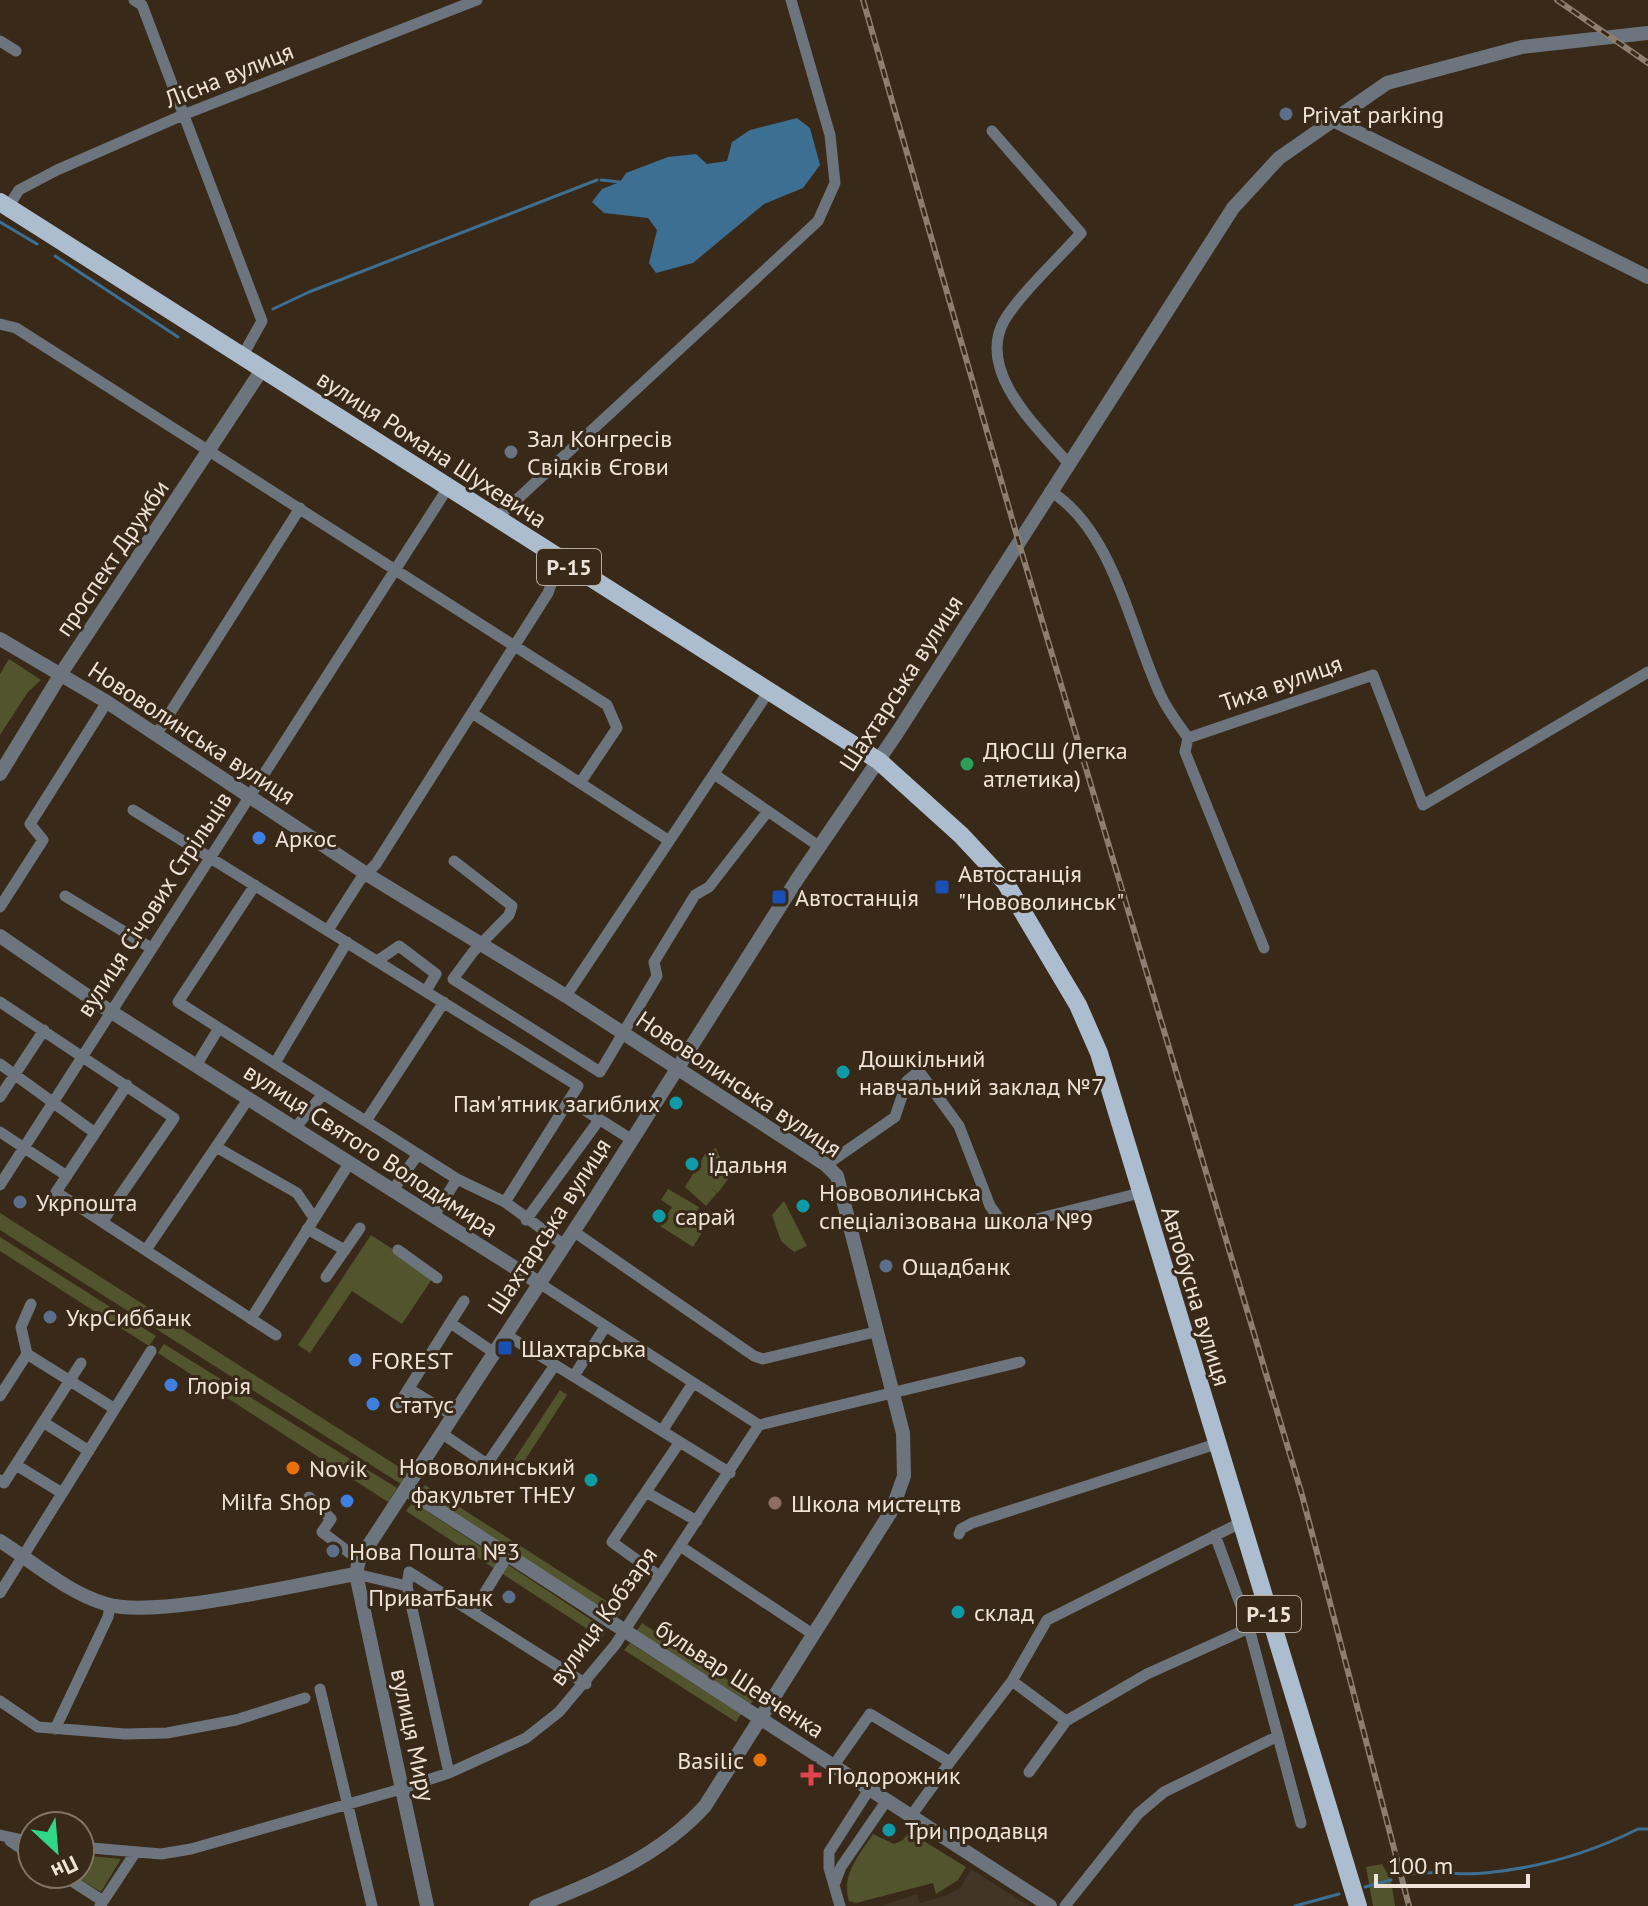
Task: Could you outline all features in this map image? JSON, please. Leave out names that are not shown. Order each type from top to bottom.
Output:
[{"type":"main road","name":"вулиця Романа Шухевича","points":[[4,205],[449,486],[559,561],[879,761]]},
{"type":"main road","name":"Автобусна вулиця","points":[[879,761],[970,844],[1005,882],[1040,936],[1078,1005],[1099,1053],[1358,1906]]},
{"type":"street","points":[[134,0],[142,5],[262,321],[243,355]]},
{"type":"street","name":"Лісна вулиця","points":[[4,205],[19,190],[57,170],[183,115],[477,0]]},
{"type":"street","points":[[497,518],[818,221],[835,183],[830,135],[791,0]]},
{"type":"street","name":"Шахтарська вулиця","points":[[357,1567],[452,1415],[879,761],[1233,208],[1279,158],[1387,83],[1454,62],[1522,47],[1648,33]]},
{"type":"street","points":[[0,41],[16,51]]},
{"type":"street","points":[[1331,119],[1648,277]]},
{"type":"street","points":[[992,131],[1081,233],[1005,321],[997,342],[1002,376],[1023,410],[1068,463]]},
{"type":"street","points":[[0,324],[16,328],[607,705],[617,728],[580,783]]},
{"type":"street","name":"проспект Дружби","points":[[0,774],[60,676],[263,368]]},
{"type":"street","name":"вулиця Січових Стрільців","points":[[0,1185],[449,486]]},
{"type":"street","points":[[1050,491],[1068,504],[1105,560],[1122,595],[1161,697],[1188,738],[1185,752],[1264,948]]},
{"type":"street","points":[[156,735],[300,508]]},
{"type":"street","points":[[328,930],[360,880],[368,875],[548,593],[559,561]]},
{"type":"street","name":"Нововолинська вулиця","points":[[0,639],[107,702],[368,875],[677,1067],[826,1165],[837,1176],[845,1197],[875,1332],[903,1433],[904,1476],[892,1510],[811,1633],[705,1806],[685,1828],[623,1869],[536,1906]]},
{"type":"street","name":"Тиха вулиця","points":[[1188,738],[1373,675],[1423,805],[1648,672]]},
{"type":"street","points":[[566,996],[769,691]]},
{"type":"street","points":[[0,907],[43,840],[30,824],[107,702]]},
{"type":"street","points":[[472,713],[668,840]]},
{"type":"street","points":[[714,774],[820,847]]},
{"type":"street","points":[[133,810],[578,1086],[505,1202]]},
{"type":"street","points":[[454,861],[512,906],[509,915],[480,944],[453,979],[600,1072],[657,976],[654,962],[695,895],[709,887],[768,811]]},
{"type":"street","points":[[255,885],[178,1002],[457,1179],[505,1202],[564,1245]]},
{"type":"street","points":[[65,896],[151,948]]},
{"type":"street","name":"вулиця Святого Володимира","points":[[0,936],[111,1011],[759,1425]]},
{"type":"street","points":[[275,1063],[347,942]]},
{"type":"street","points":[[377,961],[399,946],[436,974],[426,991]]},
{"type":"street","points":[[0,1002],[174,1118],[102,1222]]},
{"type":"street","points":[[366,1121],[444,1002]]},
{"type":"street","points":[[197,1064],[219,1028]]},
{"type":"street","points":[[0,1097],[44,1030]]},
{"type":"street","points":[[0,1064],[95,1133]]},
{"type":"street","points":[[826,1165],[877,1133],[895,1117],[907,1081],[919,1071],[959,1126],[990,1206],[1001,1221],[1017,1224],[1140,1193]]},
{"type":"street","points":[[127,1085],[56,1192],[276,1335]]},
{"type":"street","points":[[296,1127],[323,1094]]},
{"type":"street","points":[[146,1250],[249,1098]]},
{"type":"street","points":[[569,1100],[632,1140]]},
{"type":"street","points":[[526,1220],[599,1120]]},
{"type":"street","points":[[0,1132],[67,1176]]},
{"type":"street","points":[[216,1147],[297,1193],[311,1224],[345,1250]]},
{"type":"street","points":[[393,1190],[418,1154]]},
{"type":"street","points":[[251,1319],[350,1162]]},
{"type":"street","points":[[433,1217],[457,1179]]},
{"type":"street","points":[[326,1277],[360,1228]]},
{"type":"street","points":[[573,1231],[754,1356],[763,1359],[875,1332]]},
{"type":"street","points":[[398,1250],[437,1278]]},
{"type":"street","points":[[397,1407],[464,1301]]},
{"type":"street","points":[[31,1304],[21,1327],[27,1354],[115,1409]]},
{"type":"street","points":[[452,1324],[493,1352]]},
{"type":"street","points":[[574,1376],[605,1327]]},
{"type":"street","points":[[505,1334],[730,1473]]},
{"type":"street","points":[[0,1593],[151,1351]]},
{"type":"street","points":[[0,1396],[27,1354]]},
{"type":"street","points":[[759,1425],[1020,1362]]},
{"type":"street","points":[[0,1480],[4,1483],[81,1363]]},
{"type":"street","points":[[441,1433],[484,1462],[489,1461],[555,1365]]},
{"type":"street","points":[[662,1431],[693,1383]]},
{"type":"street","points":[[409,1389],[452,1415]]},
{"type":"street","points":[[43,1422],[89,1451]]},
{"type":"street","name":"вулиця Кобзаря","points":[[96,1849],[161,1854],[191,1849],[401,1789],[449,1773],[526,1738],[559,1712],[586,1684],[730,1473],[759,1425]]},
{"type":"street","points":[[659,1576],[612,1542],[679,1443]]},
{"type":"street","points":[[959,1534],[961,1529],[972,1523],[1216,1444]]},
{"type":"street","points":[[16,1465],[62,1493]]},
{"type":"street","name":"бульвар Шевченка","points":[[406,1489],[758,1718],[887,1800],[914,1812],[1050,1906]]},
{"type":"street","points":[[646,1492],[697,1521]]},
{"type":"street","points":[[309,1497],[331,1519],[322,1532],[357,1567],[407,1586]]},
{"type":"street","points":[[914,1812],[1012,1681],[1047,1620],[1240,1523]]},
{"type":"street","points":[[1215,1535],[1249,1628],[1301,1823]]},
{"type":"street","points":[[0,1541],[78,1592],[110,1606],[171,1606],[357,1567]]},
{"type":"street","points":[[680,1546],[811,1633]]},
{"type":"street","points":[[473,1612],[508,1555]]},
{"type":"street","name":"вулиця Миру","points":[[357,1567],[427,1906]]},
{"type":"street","points":[[449,1773],[407,1586],[409,1572],[586,1684]]},
{"type":"street","points":[[55,1729],[108,1617],[110,1606]]},
{"type":"street","points":[[1029,1772],[1066,1721],[1147,1674],[1249,1628]]},
{"type":"street","points":[[1012,1681],[1066,1721]]},
{"type":"street","points":[[320,1689],[372,1906]]},
{"type":"street","points":[[0,1701],[38,1727],[167,1733],[236,1720],[305,1698]]},
{"type":"street","points":[[834,1765],[870,1714],[950,1762]]},
{"type":"street","points":[[1065,1906],[1138,1814],[1164,1792],[1278,1736]]},
{"type":"street","points":[[840,1906],[829,1852],[870,1788]]},
{"type":"street","points":[[834,1885],[841,1867],[887,1800]]},
{"type":"street","points":[[83,1890],[102,1904],[135,1853]]},
{"type":"shaded area","points":[[971,1869],[1029,1906],[881,1906],[917,1894],[920,1903],[945,1896],[960,1888]]},
{"type":"green space","points":[[9,659],[41,680],[28,692],[0,735],[0,674]]},
{"type":"green space","points":[[716,1148],[728,1179],[718,1193],[709,1187],[717,1193],[706,1206],[685,1187],[705,1154]]},
{"type":"green space","points":[[668,1189],[699,1207],[697,1212],[709,1221],[693,1247],[660,1226],[672,1207],[661,1200]]},
{"type":"green space","points":[[784,1201],[807,1246],[794,1252],[781,1241],[772,1215]]},
{"type":"green space","points":[[0,1213],[407,1472],[401,1484],[0,1230]]},
{"type":"green space","points":[[371,1235],[434,1276],[402,1324],[352,1291],[310,1353],[298,1345]]},
{"type":"green space","points":[[0,1237],[156,1336],[149,1346],[0,1251]]},
{"type":"green space","points":[[164,1344],[397,1488],[388,1502],[158,1353]]},
{"type":"green space","points":[[560,1390],[567,1395],[516,1474],[508,1469]]},
{"type":"green space","points":[[425,1485],[622,1611],[615,1620],[419,1494]]},
{"type":"green space","points":[[413,1502],[607,1630],[601,1638],[406,1511]]},
{"type":"green space","points":[[642,1623],[755,1698],[748,1708],[636,1632]]},
{"type":"green space","points":[[630,1643],[741,1714],[736,1722],[624,1650]]},
{"type":"green space","points":[[909,1832],[966,1867],[958,1880],[936,1894],[933,1883],[856,1903],[849,1901],[849,1874],[873,1834],[894,1844],[903,1840]]},
{"type":"green space","points":[[96,1857],[121,1859],[101,1892],[96,1889]]},
{"type":"green space","points":[[1382,1864],[1391,1880],[1395,1906],[1373,1906],[1366,1867]]},
{"type":"water","points":[[797,118],[810,128],[820,165],[803,188],[764,204],[693,263],[656,273],[649,263],[657,230],[648,218],[604,213],[592,202],[602,189],[620,182],[626,173],[668,157],[696,154],[707,164],[727,161],[732,142],[750,130]]},
{"type":"waterway","points":[[273,309],[309,292],[597,180]]},
{"type":"waterway","points":[[601,180],[620,182]]},
{"type":"waterway","points":[[0,222],[37,244]]},
{"type":"waterway","points":[[55,256],[178,337]]},
{"type":"waterway","points":[[1411,1874],[1505,1871],[1582,1852],[1638,1829],[1648,1829]]},
{"type":"waterway","points":[[1365,1887],[1391,1880]]},
{"type":"waterway","points":[[1295,1906],[1339,1894]]},
{"type":"railway","points":[[863,0],[1021,550],[1302,1495],[1409,1906]]},
{"type":"railway","points":[[1557,0],[1648,63]]},
{"type":"place","name":"Privat parking","points":[[1286,114]]},
{"type":"place","name":"Зал Конгресів Свідків Єгови","points":[[511,452]]},
{"type":"place","name":"ДЮСШ (Легка атлетика)","points":[[967,764]]},
{"type":"place","name":"Аркос","points":[[259,838]]},
{"type":"place","name":"Автостанція \"Нововолинськ\"","points":[[942,887]]},
{"type":"place","name":"Автостанція","points":[[779,897]]},
{"type":"place","name":"Дошкільний навчальний заклад №7","points":[[843,1072]]},
{"type":"place","name":"Пам'ятник загиблих","points":[[676,1103]]},
{"type":"place","name":"Їдальня","points":[[692,1164]]},
{"type":"place","name":"Укрпошта","points":[[20,1202]]},
{"type":"place","name":"Нововолинська спеціалізована школа №9","points":[[803,1206]]},
{"type":"place","name":"сарай","points":[[659,1216]]},
{"type":"place","name":"Ощадбанк","points":[[886,1266]]},
{"type":"place","name":"УкрСиббанк","points":[[50,1317]]},
{"type":"place","name":"Шахтарська","points":[[505,1348]]},
{"type":"place","name":"FOREST","points":[[355,1360]]},
{"type":"place","name":"Глорія","points":[[171,1385]]},
{"type":"place","name":"Статус","points":[[373,1404]]},
{"type":"place","name":"Novik","points":[[293,1468]]},
{"type":"place","name":"Нововолинський факультет ТНЕУ","points":[[591,1480]]},
{"type":"place","name":"Milfa Shop","points":[[347,1501]]},
{"type":"place","name":"Школа мистецтв","points":[[775,1503]]},
{"type":"place","name":"Нова Пошта №3","points":[[333,1551]]},
{"type":"place","name":"ПриватБанк","points":[[509,1597]]},
{"type":"place","name":"склад","points":[[958,1612]]},
{"type":"place","name":"Basilic","points":[[760,1760]]},
{"type":"place","name":"Подорожник","points":[[811,1775]]},
{"type":"place","name":"Три продавця","points":[[889,1830]]}]
